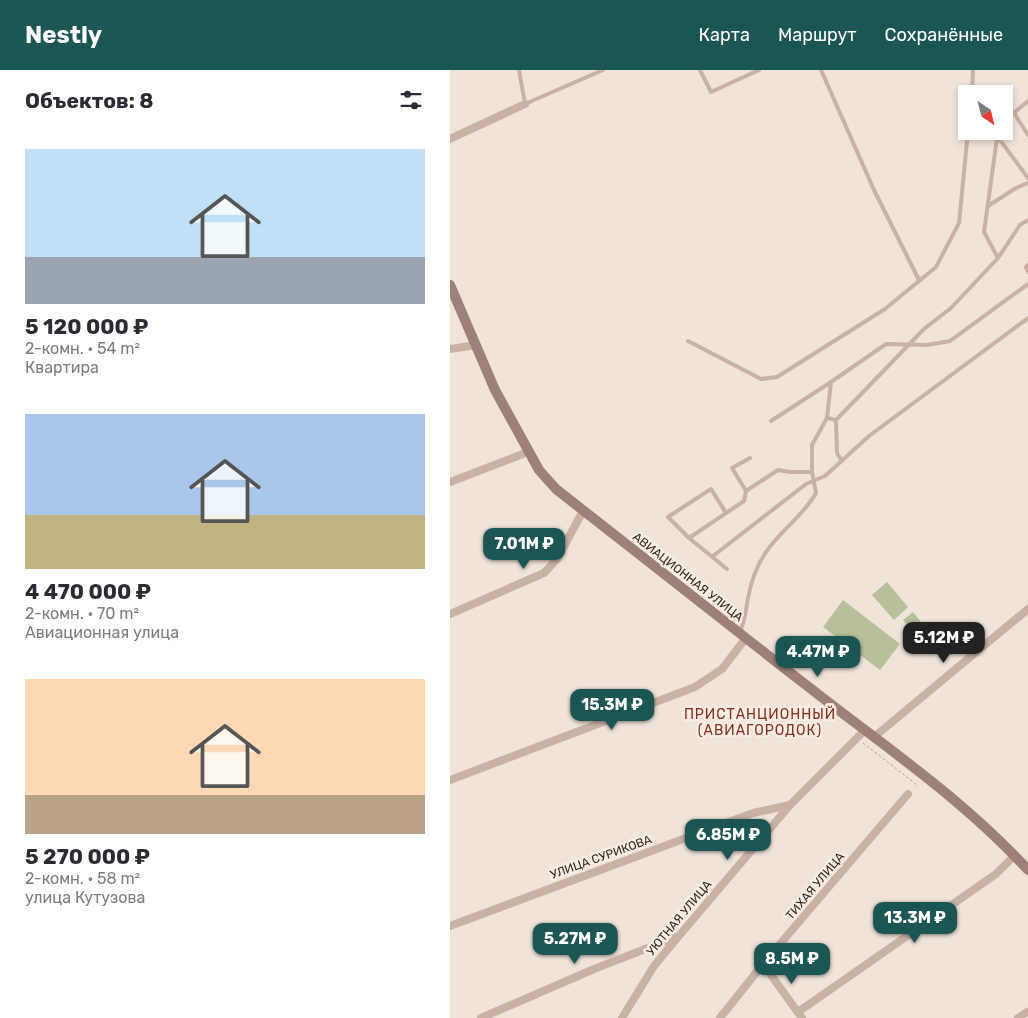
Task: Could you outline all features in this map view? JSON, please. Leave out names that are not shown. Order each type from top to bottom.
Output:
[{"type":"street","points":[[450,139],[526,104]]},
{"type":"street","name":"АВИАЦИОННАЯ УЛИЦА","points":[[450,284],[494,390],[539,470],[556,489],[742,636],[874,737],[910,762],[956,800],[1028,870]]},
{"type":"street","points":[[450,350],[476,345]]},
{"type":"street","points":[[450,482],[528,452]]},
{"type":"street","points":[[450,614],[544,573],[557,559],[583,510]]},
{"type":"street","points":[[874,737],[1028,609]]},
{"type":"street","points":[[450,780],[695,687],[722,668],[742,636]]},
{"type":"street","name":"УЮТНАЯ УЛИЦА","points":[[622,1018],[654,966],[678,937],[790,805],[865,730]]},
{"type":"street","name":"ТИХАЯ УЛИЦА","points":[[720,1018],[763,964],[908,794]]},
{"type":"street","name":"УЛИЦА СУРИКОВА","points":[[450,926],[753,813],[790,805]]},
{"type":"street","points":[[763,964],[800,1015],[996,874],[1014,855]]},
{"type":"street","points":[[482,1018],[594,969],[678,937]]},
{"type":"street","points":[[1018,1018],[1027,1012]]},
{"type":"lane","points":[[519,70],[526,104],[603,70]]},
{"type":"lane","points":[[700,70],[711,92],[759,70]]},
{"type":"lane","points":[[821,70],[874,190],[918,280]]},
{"type":"lane","points":[[972,85],[973,70]]},
{"type":"lane","points":[[1028,101],[1014,113],[1028,135]]},
{"type":"lane","points":[[688,340],[761,379],[777,377],[885,309],[936,267],[959,222],[967,140]]},
{"type":"lane","points":[[997,140],[984,232],[998,258]]},
{"type":"lane","points":[[1002,140],[1028,178]]},
{"type":"lane","points":[[988,206],[1016,188],[1028,183]]},
{"type":"lane","points":[[842,460],[837,454],[836,420],[924,329],[951,308],[998,258],[1020,225],[1028,220]]},
{"type":"lane","points":[[1028,265],[1026,267],[1028,272]]},
{"type":"lane","points":[[771,421],[886,344],[927,345],[950,341],[1028,284]]},
{"type":"lane","points":[[713,556],[806,484],[825,476],[869,436],[1028,318]]},
{"type":"lane","points":[[742,636],[748,596],[757,569],[767,551],[810,504],[816,493],[812,472],[812,445],[827,418],[831,382]]},
{"type":"lane","points":[[827,418],[836,420]]},
{"type":"lane","points":[[689,538],[744,501],[746,492],[732,468],[750,458]]},
{"type":"lane","points":[[746,492],[778,470],[812,472]]},
{"type":"lane","points":[[726,513],[710,489],[668,517],[689,538],[727,569]]},
{"type":"path","points":[[857,738],[916,784],[908,794]]},
{"type":"green space","points":[[887,582],[908,607],[894,620],[872,595]]},
{"type":"green space","points":[[843,600],[900,644],[880,670],[823,627]]},
{"type":"green space","points":[[913,612],[928,631],[918,639],[903,620]]},
{"type":"district","name":"ПРИСТАНЦИОННЫЙ (АВИАГОРОДОК)","points":[[760,722]]}]
